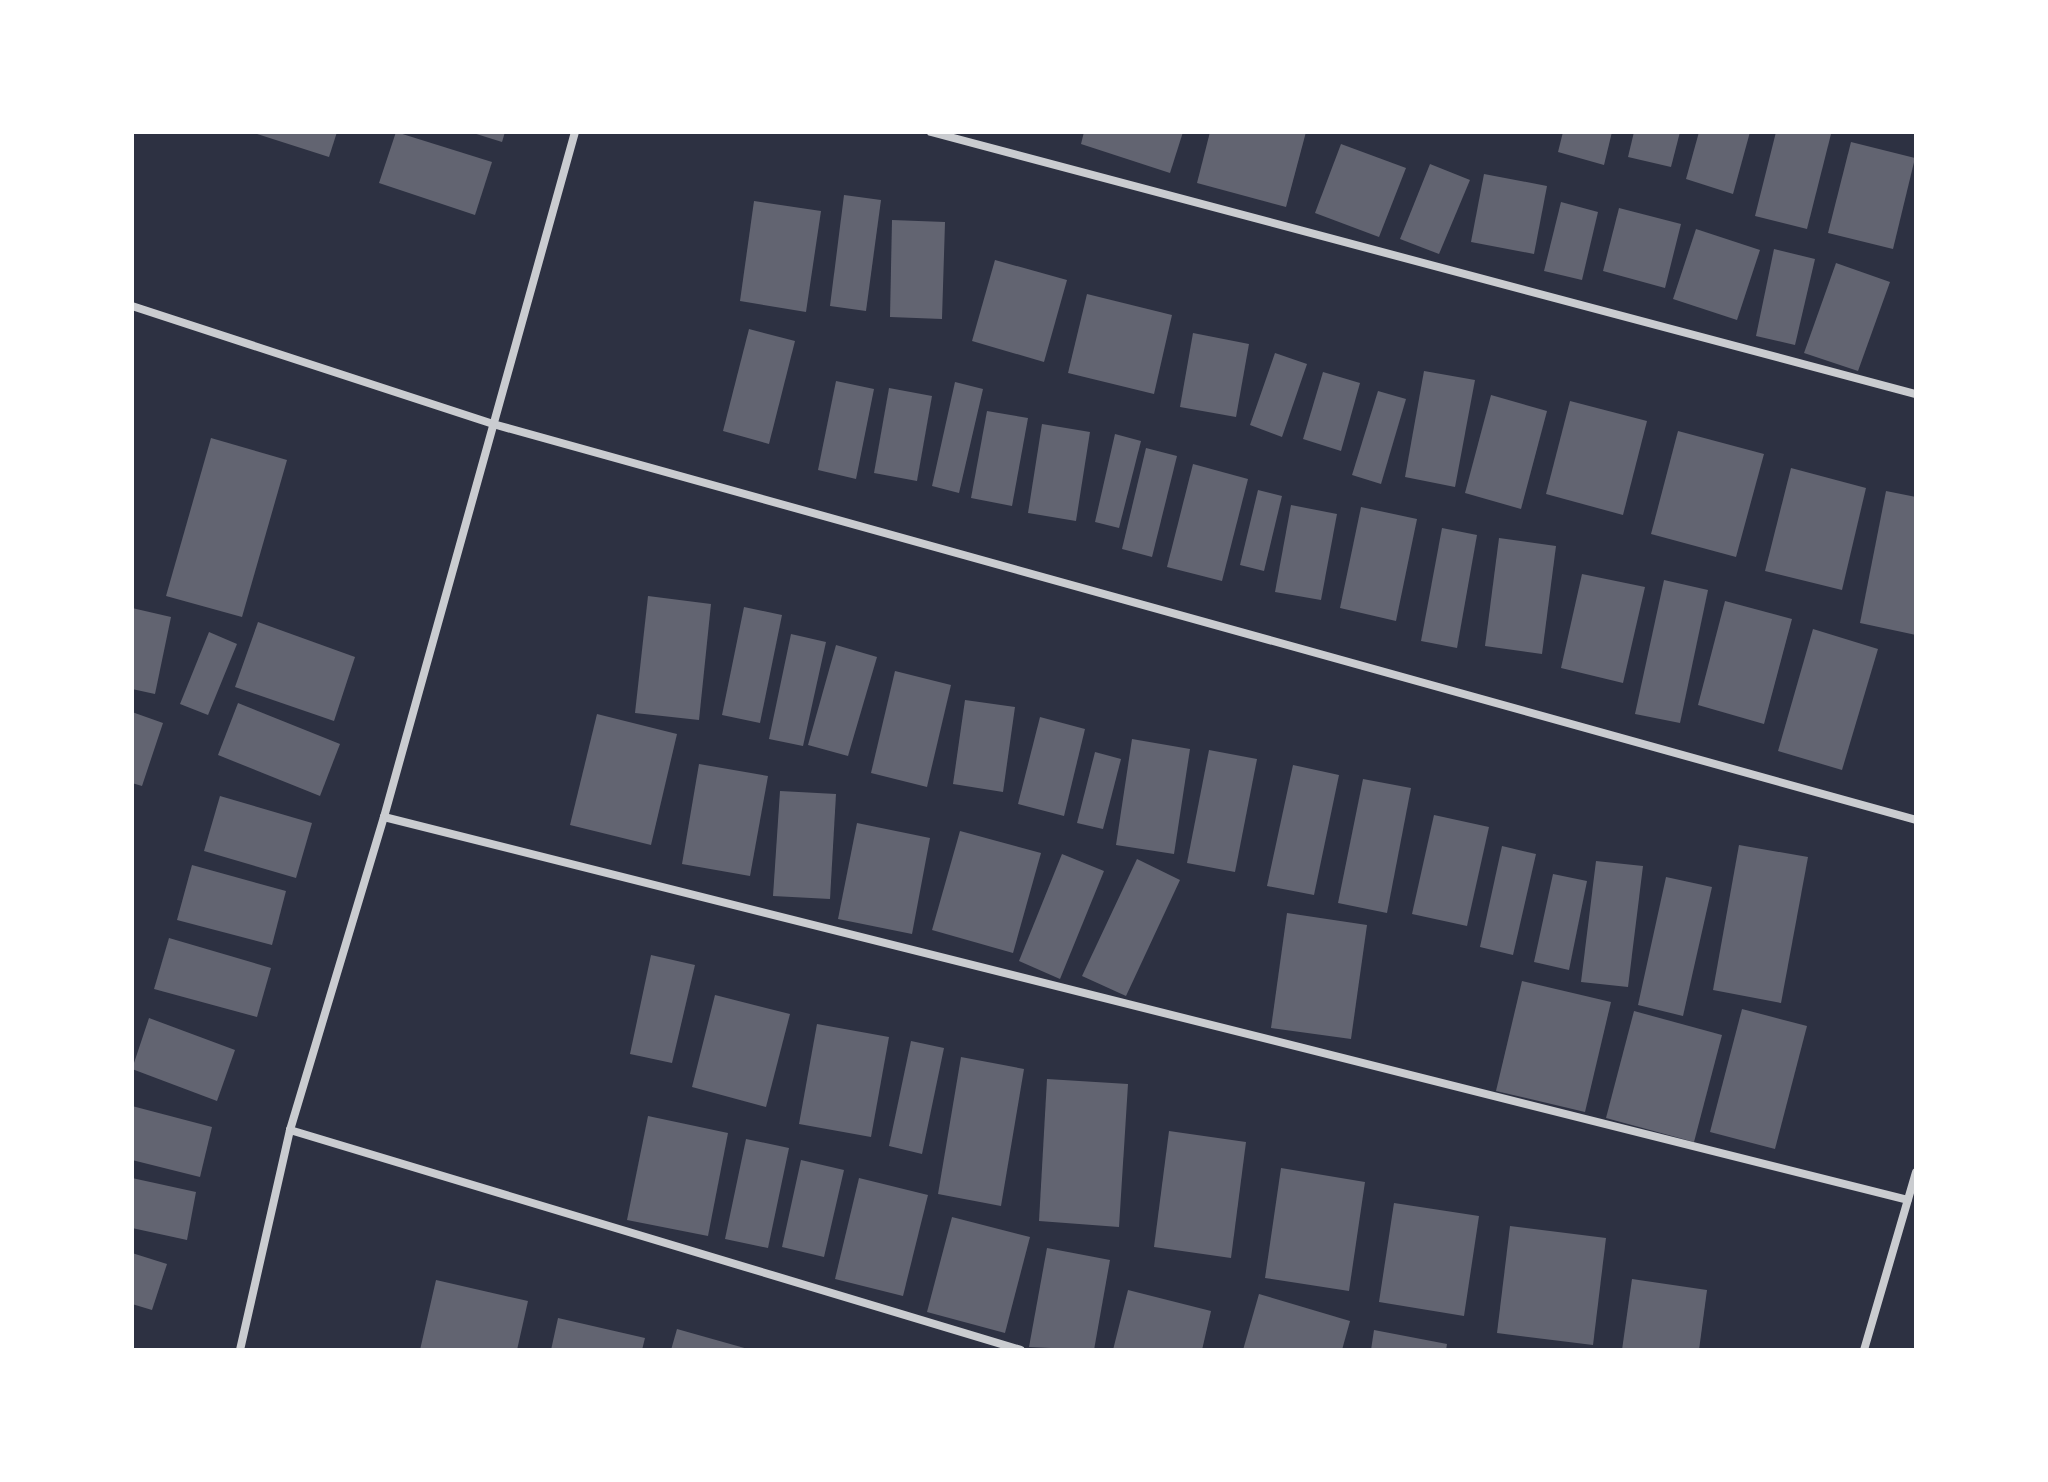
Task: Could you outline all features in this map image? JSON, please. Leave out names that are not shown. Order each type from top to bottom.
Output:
[{"type":"street","points":[[240,1350],[290,1130],[384,817],[575,132]]},
{"type":"street","points":[[931,132],[1916,394]]},
{"type":"street","points":[[132,306],[493,424],[1916,820]]},
{"type":"street","points":[[384,817],[1908,1200]]},
{"type":"street","points":[[290,1130],[1021,1350]]},
{"type":"street","points":[[1864,1350],[1916,1172]]},
{"type":"building","points":[[251,132],[337,132],[329,157]]},
{"type":"building","points":[[396,132],[492,162],[475,215],[379,183]]},
{"type":"building","points":[[470,132],[505,132],[502,142]]},
{"type":"building","points":[[1084,132],[1183,132],[1170,173],[1081,144]]},
{"type":"building","points":[[1210,132],[1306,132],[1286,207],[1197,183]]},
{"type":"building","points":[[1563,132],[1612,132],[1604,165],[1558,152]]},
{"type":"building","points":[[1634,132],[1680,132],[1671,167],[1628,157]]},
{"type":"building","points":[[1699,132],[1750,132],[1733,194],[1686,179]]},
{"type":"building","points":[[1776,132],[1831,134],[1807,229],[1755,216]]},
{"type":"building","points":[[1851,142],[1915,158],[1893,249],[1828,233]]},
{"type":"building","points":[[1341,144],[1406,168],[1379,237],[1315,213]]},
{"type":"building","points":[[1430,164],[1470,180],[1439,254],[1400,239]]},
{"type":"building","points":[[1484,174],[1547,186],[1534,254],[1471,242]]},
{"type":"building","points":[[844,195],[881,200],[866,311],[830,306]]},
{"type":"building","points":[[754,201],[821,211],[806,312],[740,301]]},
{"type":"building","points":[[1561,202],[1598,212],[1582,280],[1544,271]]},
{"type":"building","points":[[1619,208],[1681,224],[1665,288],[1603,271]]},
{"type":"building","points":[[892,220],[945,222],[942,319],[890,317]]},
{"type":"building","points":[[1696,229],[1760,250],[1737,320],[1673,299]]},
{"type":"building","points":[[1774,249],[1815,259],[1795,345],[1756,336]]},
{"type":"building","points":[[995,260],[1067,280],[1044,362],[972,341]]},
{"type":"building","points":[[1836,263],[1890,282],[1858,371],[1804,353]]},
{"type":"building","points":[[1087,294],[1172,315],[1154,394],[1068,373]]},
{"type":"building","points":[[749,329],[795,341],[769,444],[723,431]]},
{"type":"building","points":[[1193,333],[1249,344],[1236,417],[1180,407]]},
{"type":"building","points":[[1275,353],[1307,364],[1282,437],[1250,425]]},
{"type":"building","points":[[1424,371],[1475,380],[1455,487],[1405,477]]},
{"type":"building","points":[[1323,372],[1360,383],[1341,451],[1303,439]]},
{"type":"building","points":[[836,381],[874,389],[856,479],[818,470]]},
{"type":"building","points":[[955,382],[983,389],[959,493],[932,486]]},
{"type":"building","points":[[889,388],[932,396],[917,481],[874,473]]},
{"type":"building","points":[[1378,391],[1406,399],[1381,484],[1352,475]]},
{"type":"building","points":[[1491,395],[1547,411],[1521,509],[1465,493]]},
{"type":"building","points":[[1570,401],[1647,421],[1623,515],[1546,494]]},
{"type":"building","points":[[987,411],[1028,418],[1012,506],[971,498]]},
{"type":"building","points":[[1042,424],[1090,432],[1076,521],[1028,513]]},
{"type":"building","points":[[1678,431],[1764,454],[1736,557],[1651,534]]},
{"type":"building","points":[[1115,434],[1141,441],[1119,528],[1095,522]]},
{"type":"building","points":[[211,438],[287,460],[242,617],[166,596]]},
{"type":"building","points":[[1146,448],[1177,456],[1152,557],[1122,549]]},
{"type":"building","points":[[1193,464],[1248,479],[1222,581],[1167,567]]},
{"type":"building","points":[[1791,468],[1866,488],[1842,590],[1765,571]]},
{"type":"building","points":[[1258,490],[1282,496],[1264,571],[1240,565]]},
{"type":"building","points":[[1886,491],[1916,497],[1916,635],[1860,623]]},
{"type":"building","points":[[1291,505],[1337,514],[1321,600],[1275,592]]},
{"type":"building","points":[[1361,507],[1417,519],[1396,621],[1340,608]]},
{"type":"building","points":[[1442,528],[1477,535],[1457,648],[1421,641]]},
{"type":"building","points":[[1499,538],[1556,546],[1542,654],[1485,646]]},
{"type":"building","points":[[1582,574],[1645,587],[1623,683],[1561,668]]},
{"type":"building","points":[[1664,580],[1708,590],[1680,723],[1635,714]]},
{"type":"building","points":[[648,596],[711,604],[699,720],[635,713]]},
{"type":"building","points":[[1725,601],[1792,619],[1764,724],[1698,705]]},
{"type":"building","points":[[744,607],[782,615],[760,723],[722,715]]},
{"type":"building","points":[[132,608],[171,617],[155,694],[132,689]]},
{"type":"building","points":[[258,622],[355,657],[334,721],[235,687]]},
{"type":"building","points":[[1813,629],[1878,649],[1842,770],[1778,751]]},
{"type":"building","points":[[209,632],[237,644],[208,715],[180,704]]},
{"type":"building","points":[[791,634],[826,642],[803,746],[769,739]]},
{"type":"building","points":[[836,645],[877,657],[848,756],[808,745]]},
{"type":"building","points":[[895,671],[951,685],[927,787],[871,773]]},
{"type":"building","points":[[965,700],[1015,707],[1003,792],[953,784]]},
{"type":"building","points":[[238,703],[340,744],[320,796],[218,755]]},
{"type":"building","points":[[132,712],[163,723],[142,786],[132,783]]},
{"type":"building","points":[[597,714],[677,734],[651,845],[570,825]]},
{"type":"building","points":[[1040,717],[1085,729],[1064,816],[1018,804]]},
{"type":"building","points":[[1132,739],[1190,749],[1174,854],[1116,845]]},
{"type":"building","points":[[1209,750],[1257,759],[1235,872],[1187,863]]},
{"type":"building","points":[[1095,752],[1121,759],[1103,829],[1077,823]]},
{"type":"building","points":[[699,764],[768,776],[750,876],[682,864]]},
{"type":"building","points":[[1293,765],[1339,775],[1314,895],[1267,886]]},
{"type":"building","points":[[1363,779],[1411,788],[1387,913],[1338,903]]},
{"type":"building","points":[[780,791],[836,794],[830,899],[773,896]]},
{"type":"building","points":[[220,796],[312,823],[296,878],[204,851]]},
{"type":"building","points":[[1434,815],[1489,827],[1467,926],[1412,914]]},
{"type":"building","points":[[857,823],[930,838],[912,934],[838,919]]},
{"type":"building","points":[[960,831],[1041,853],[1013,953],[932,930]]},
{"type":"building","points":[[1739,845],[1808,857],[1781,1003],[1713,990]]},
{"type":"building","points":[[1502,846],[1536,854],[1513,955],[1480,947]]},
{"type":"building","points":[[1062,854],[1104,871],[1060,979],[1019,961]]},
{"type":"building","points":[[1137,859],[1180,880],[1126,996],[1082,976]]},
{"type":"building","points":[[1596,861],[1643,866],[1628,987],[1581,982]]},
{"type":"building","points":[[192,865],[286,891],[272,945],[177,920]]},
{"type":"building","points":[[1553,874],[1587,881],[1569,970],[1534,962]]},
{"type":"building","points":[[1666,877],[1712,887],[1683,1016],[1638,1005]]},
{"type":"building","points":[[1287,913],[1367,925],[1351,1039],[1271,1028]]},
{"type":"building","points":[[169,938],[271,968],[257,1017],[154,989]]},
{"type":"building","points":[[651,955],[695,965],[672,1063],[630,1054]]},
{"type":"building","points":[[1522,981],[1611,1002],[1585,1112],[1496,1091]]},
{"type":"building","points":[[715,995],[790,1014],[766,1107],[692,1087]]},
{"type":"building","points":[[1742,1009],[1807,1026],[1775,1149],[1710,1132]]},
{"type":"building","points":[[1634,1011],[1722,1035],[1694,1142],[1606,1118]]},
{"type":"building","points":[[149,1018],[235,1050],[217,1101],[132,1069]]},
{"type":"building","points":[[817,1024],[889,1037],[871,1137],[799,1124]]},
{"type":"building","points":[[911,1041],[944,1048],[922,1154],[889,1146]]},
{"type":"building","points":[[961,1057],[1024,1069],[1001,1206],[938,1194]]},
{"type":"building","points":[[1047,1079],[1128,1084],[1119,1227],[1039,1221]]},
{"type":"building","points":[[132,1106],[212,1127],[200,1177],[132,1160]]},
{"type":"building","points":[[648,1116],[728,1133],[708,1236],[627,1220]]},
{"type":"building","points":[[1169,1131],[1246,1142],[1231,1258],[1154,1247]]},
{"type":"building","points":[[746,1139],[789,1148],[768,1248],[725,1239]]},
{"type":"building","points":[[801,1160],[844,1170],[824,1257],[782,1247]]},
{"type":"building","points":[[1281,1168],[1365,1182],[1349,1291],[1265,1278]]},
{"type":"building","points":[[132,1178],[196,1192],[187,1240],[132,1228]]},
{"type":"building","points":[[859,1178],[928,1195],[903,1296],[835,1279]]},
{"type":"building","points":[[1394,1203],[1479,1216],[1464,1316],[1379,1302]]},
{"type":"building","points":[[952,1217],[1030,1237],[1005,1333],[927,1312]]},
{"type":"building","points":[[1510,1226],[1606,1238],[1593,1345],[1497,1333]]},
{"type":"building","points":[[1047,1248],[1110,1260],[1094,1350],[1029,1347]]},
{"type":"building","points":[[132,1253],[167,1264],[152,1310],[132,1304]]},
{"type":"building","points":[[1632,1279],[1707,1290],[1699,1350],[1622,1350]]},
{"type":"building","points":[[436,1280],[528,1301],[517,1350],[420,1350]]},
{"type":"building","points":[[1128,1290],[1211,1311],[1202,1350],[1113,1350]]},
{"type":"building","points":[[1259,1294],[1350,1321],[1342,1350],[1243,1350]]},
{"type":"building","points":[[558,1318],[645,1338],[642,1350],[551,1350]]},
{"type":"building","points":[[677,1329],[748,1349],[748,1350],[671,1350]]},
{"type":"building","points":[[1374,1330],[1447,1344],[1446,1350],[1371,1350]]}]
